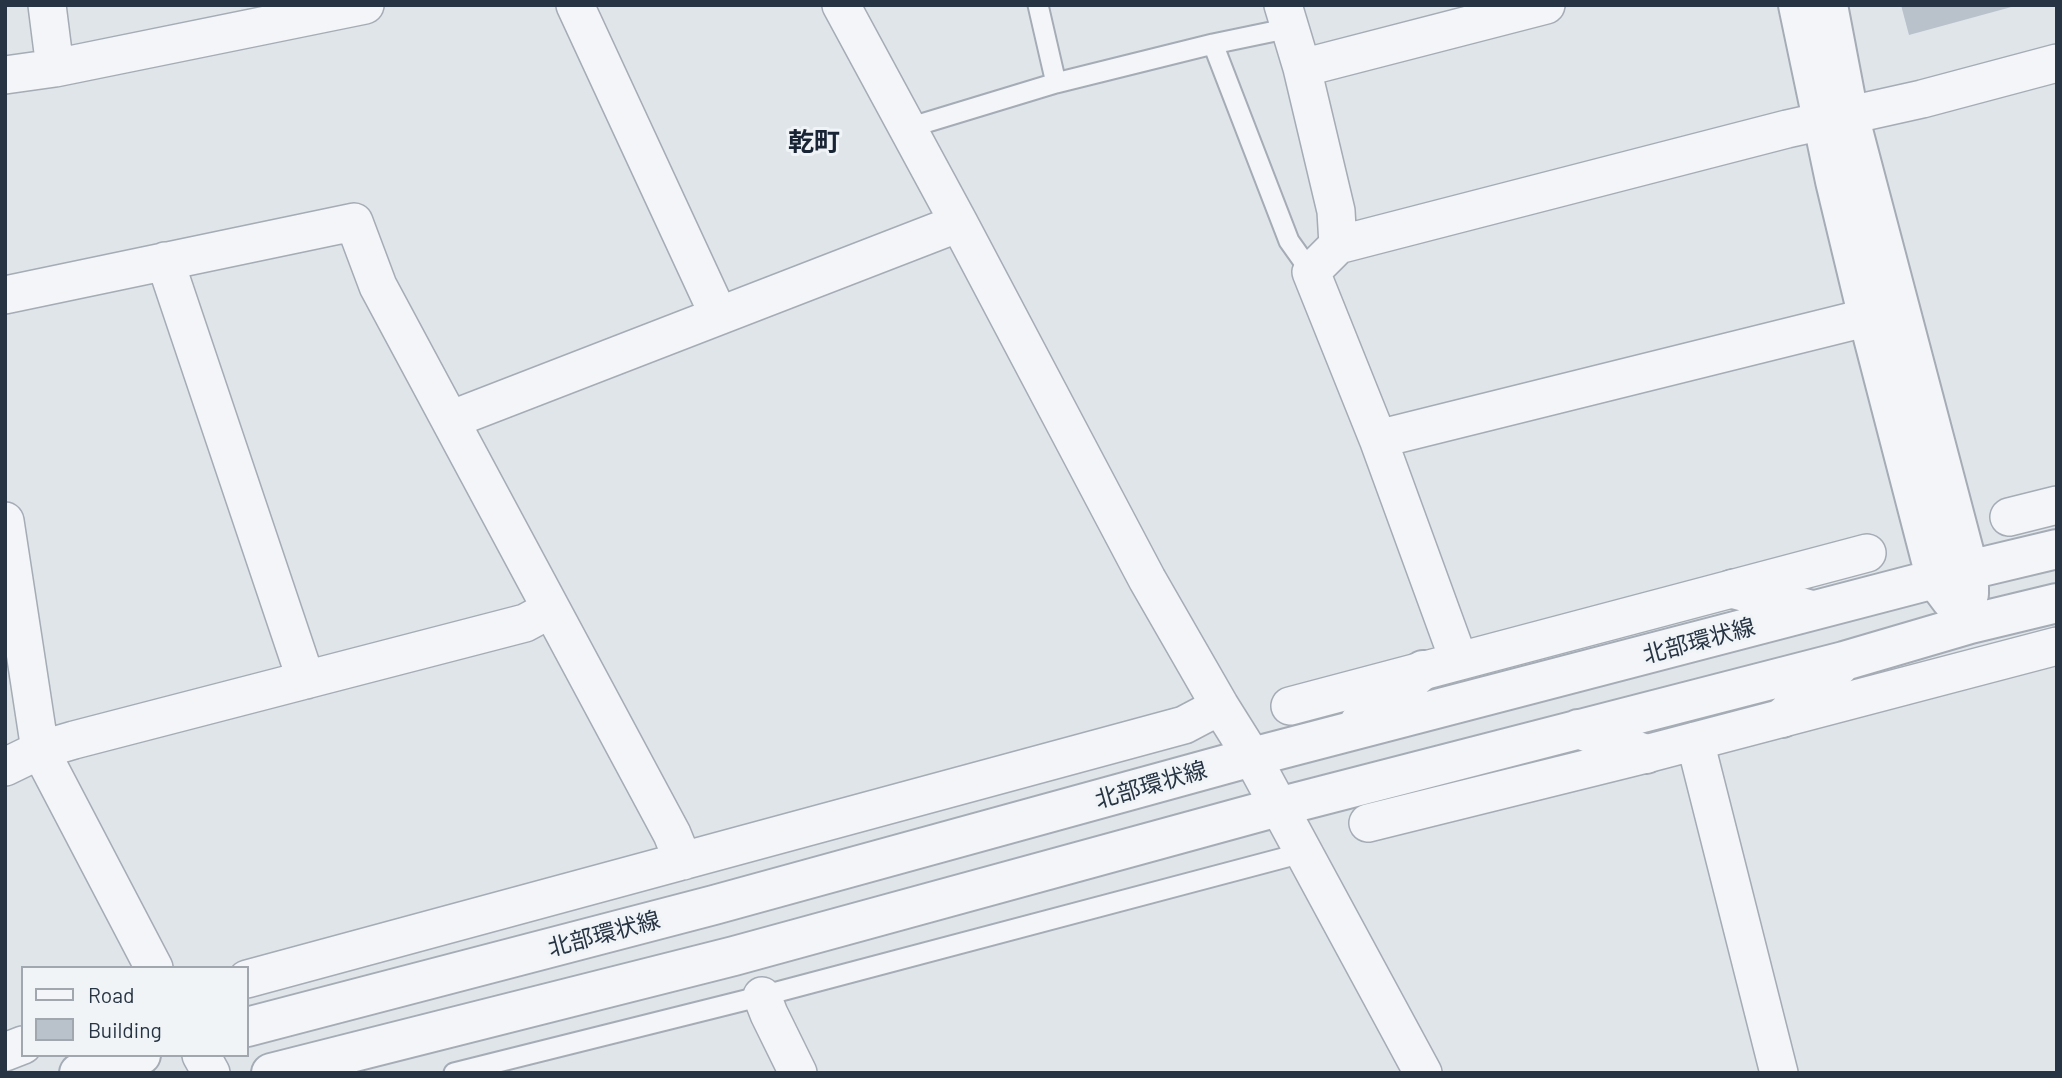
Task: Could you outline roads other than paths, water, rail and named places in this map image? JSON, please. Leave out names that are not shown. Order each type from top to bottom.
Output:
[{"type":"street","points":[[47,5],[55,68]]},
{"type":"street","points":[[5,75],[55,68],[245,17],[365,5]]},
{"type":"street","points":[[575,5],[719,316]]},
{"type":"street","points":[[841,5],[1147,579],[1252,757],[1423,1073]]},
{"type":"street","points":[[1302,68],[1546,5]]},
{"type":"street","points":[[1798,5],[1835,118],[1952,575],[1969,624]]},
{"type":"street","points":[[1828,5],[1835,118]]},
{"type":"street","points":[[1287,16],[1336,211],[1338,245]]},
{"type":"street","points":[[1441,666],[1378,439],[1311,272],[1338,245],[2057,63]]},
{"type":"street","points":[[5,295],[354,222],[378,286],[673,834],[683,861]]},
{"type":"street","points":[[450,420],[959,223]]},
{"type":"street","points":[[165,261],[306,680]]},
{"type":"street","points":[[1378,439],[1884,314]]},
{"type":"street","points":[[2009,517],[2057,505]]},
{"type":"street","points":[[5,521],[40,750],[153,966]]},
{"type":"street","name":"北部環状線","points":[[248,1027],[700,909],[1252,757],[2057,549]]},
{"type":"street","points":[[1290,706],[1867,553]]},
{"type":"street","points":[[1733,589],[1816,611]]},
{"type":"street","points":[[271,1073],[734,956],[1278,807],[1844,661],[1969,624],[2057,603]]},
{"type":"street","points":[[5,767],[40,750],[525,623],[551,609]]},
{"type":"street","points":[[1368,823],[1646,754],[2057,646]]},
{"type":"street","points":[[1782,718],[1844,661]]},
{"type":"street","points":[[1350,732],[1441,666]]},
{"type":"street","points":[[248,979],[1184,725],[1220,706]]},
{"type":"street","points":[[1578,729],[1646,754]]},
{"type":"street","points":[[1695,741],[1779,1073]]},
{"type":"street","points":[[762,996],[798,1073]]},
{"type":"street","points":[[79,1073],[134,1057]]},
{"type":"street","points":[[202,1057],[211,1073]]},
{"type":"lane","points":[[1038,5],[1056,83]]},
{"type":"lane","points":[[908,128],[1056,83],[1213,44],[1287,16]]},
{"type":"lane","points":[[1213,44],[1289,241],[1311,272]]},
{"type":"lane","points":[[454,1073],[762,996],[1302,853]]},
{"type":"district","name":"乾町","points":[[814,142]]}]
